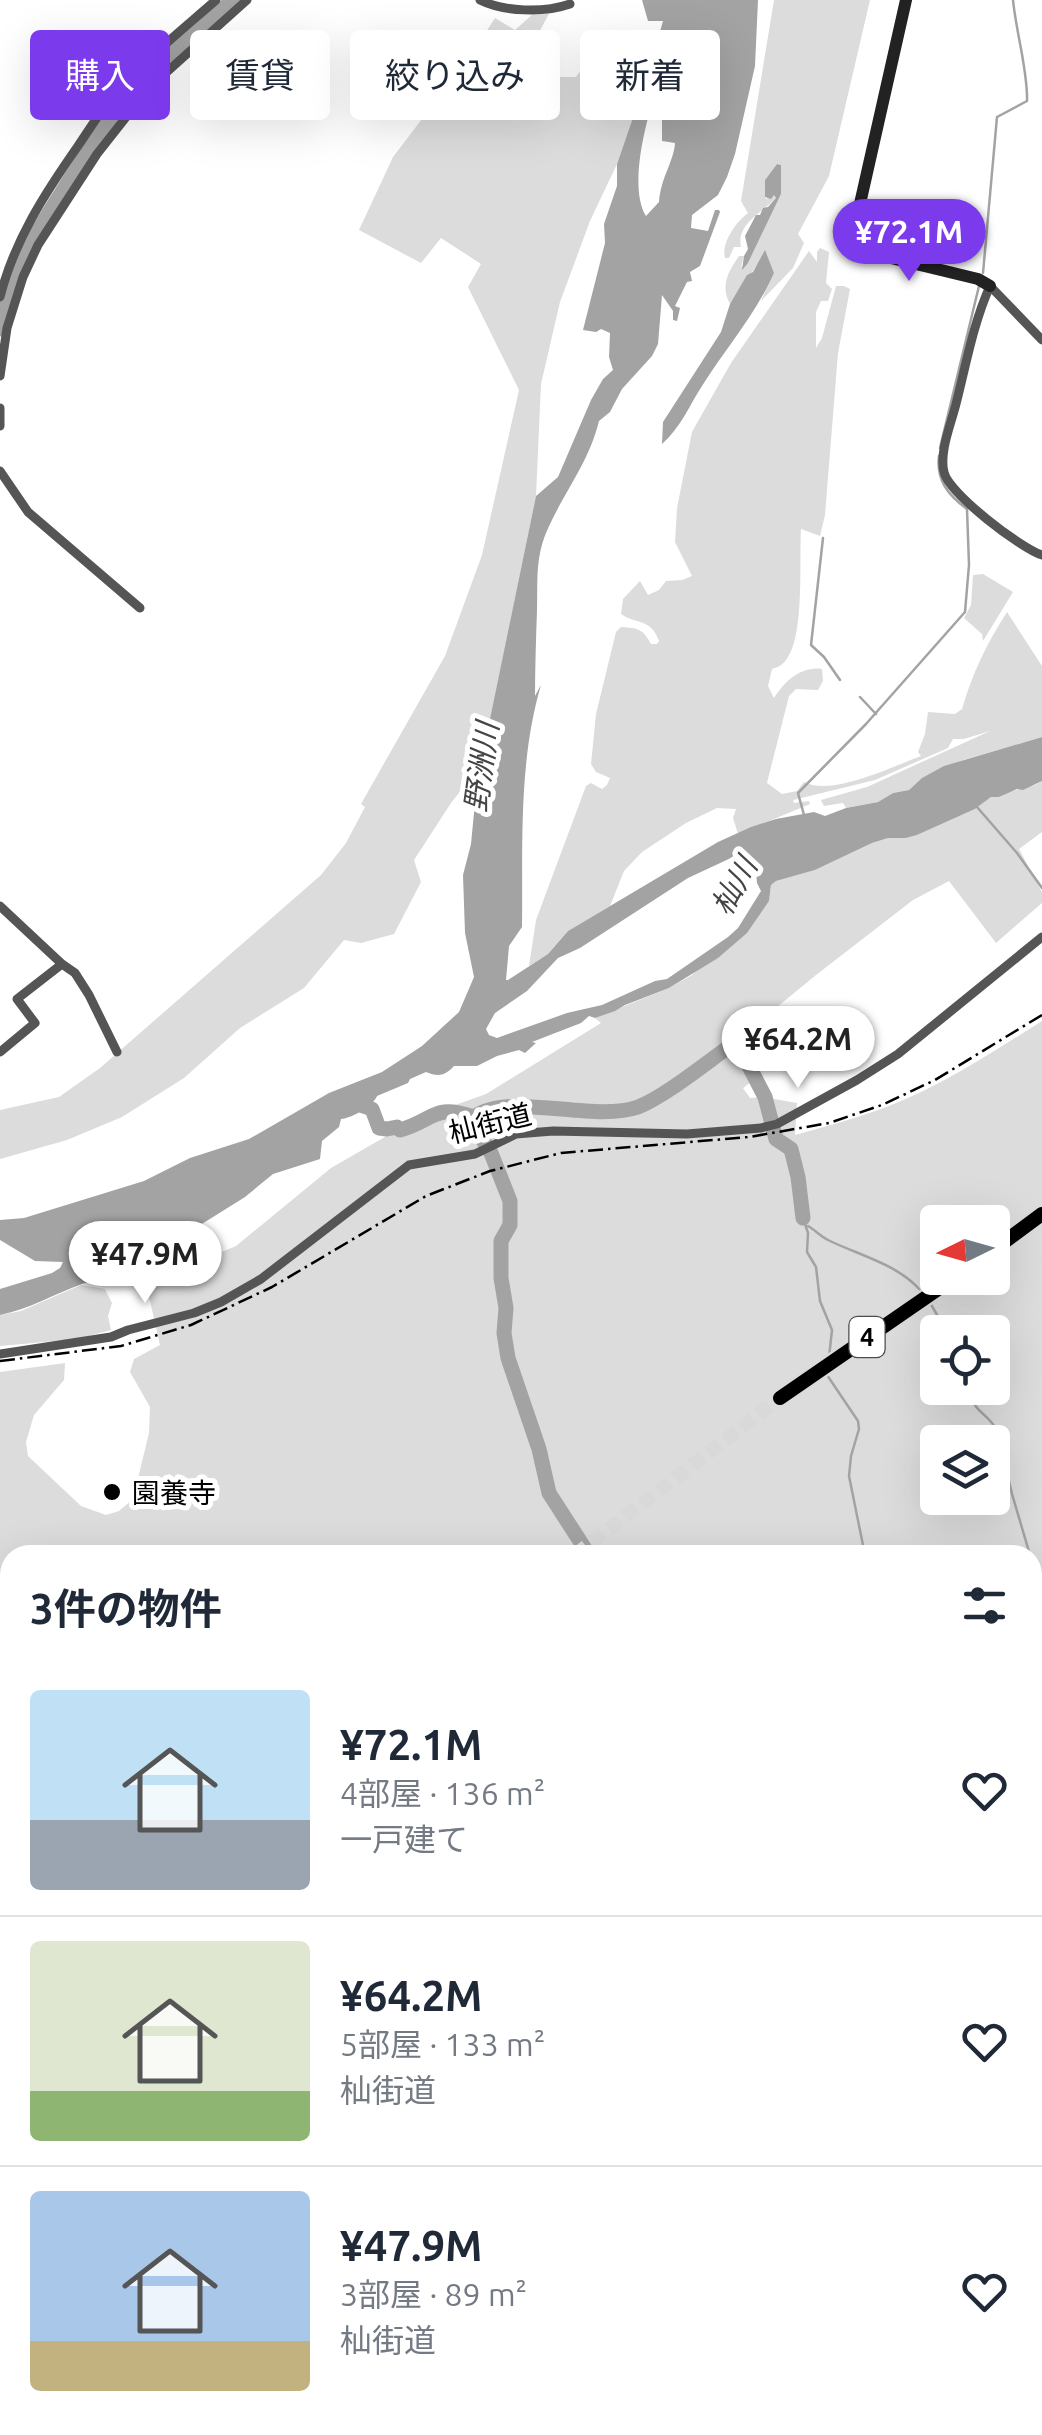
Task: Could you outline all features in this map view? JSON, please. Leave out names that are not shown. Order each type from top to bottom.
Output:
[{"type":"main road","points":[[1010,1238],[1042,1214]]},
{"type":"main road","name":"4","points":[[780,1398],[929,1295]]},
{"type":"street","points":[[0,297],[20,237],[117,91],[216,0]]},
{"type":"street","points":[[0,376],[15,297],[38,245],[97,154],[138,100],[247,0]]},
{"type":"street","points":[[480,0],[526,9],[570,4]]},
{"type":"street","points":[[906,0],[850,248],[983,282],[1042,340]]},
{"type":"street","points":[[20,237],[38,245]]},
{"type":"street","points":[[983,282],[943,470],[950,486],[964,500],[1018,542],[1042,555]]},
{"type":"street","points":[[0,408],[0,426]]},
{"type":"street","points":[[0,471],[28,512],[140,608]]},
{"type":"street","points":[[0,906],[75,973],[117,1052]]},
{"type":"street","name":"杣街道","points":[[0,1354],[98,1340],[221,1302],[262,1278],[409,1165],[476,1154],[516,1134],[688,1134],[776,1124],[898,1054],[1042,937]]},
{"type":"street","points":[[0,1052],[35,1023],[17,998],[62,964]]},
{"type":"shaded area","points":[[774,0],[870,0],[829,176],[798,234],[804,243],[793,268],[761,301],[774,273],[765,252],[730,304],[726,291],[729,273],[739,256],[744,256],[741,267],[748,263],[781,194],[781,165],[777,164],[765,180],[766,199],[774,195],[776,198],[751,219],[742,232],[741,247],[734,247],[729,258],[725,258],[730,233],[748,213],[741,201]]},
{"type":"shaded area","points":[[550,12],[540,30],[515,30],[533,14]]},
{"type":"shaded area","points":[[495,18],[515,30],[487,30]]},
{"type":"shaded area","points":[[580,71],[580,120],[632,120],[560,302],[541,384],[536,496],[481,765],[414,860],[421,882],[394,934],[361,943],[344,940],[304,988],[240,1028],[184,1078],[122,1117],[67,1140],[0,1159],[0,1110],[59,1097],[100,1068],[321,875],[346,843],[365,807],[361,804],[445,656],[482,555],[519,390],[468,287],[481,264],[441,238],[421,263],[359,230],[393,157],[421,120],[560,120],[560,77],[576,77]]},
{"type":"shaded area","points":[[820,248],[829,252],[826,283],[832,289],[828,301],[821,301],[816,312],[816,348],[836,286],[850,289],[838,353],[825,515],[820,536],[801,529],[796,634],[786,660],[772,669],[768,686],[774,698],[794,676],[814,669],[822,669],[823,681],[818,690],[796,689],[789,696],[767,783],[782,794],[797,791],[804,782],[829,786],[879,773],[921,756],[918,752],[928,712],[955,714],[962,709],[981,659],[1007,612],[1042,666],[1042,737],[963,760],[878,802],[846,808],[843,803],[824,806],[821,800],[867,787],[990,731],[953,739],[948,748],[875,780],[793,800],[810,804],[738,834],[733,818],[736,809],[717,808],[642,852],[624,871],[610,906],[568,931],[548,954],[529,966],[536,920],[586,786],[591,783],[602,789],[610,778],[596,772],[591,764],[596,714],[616,632],[621,627],[632,628],[642,632],[651,644],[659,641],[648,625],[621,614],[623,599],[640,581],[648,595],[666,581],[692,576],[675,542],[677,508],[692,432],[731,363],[809,251],[817,262]]},
{"type":"shaded area","points":[[983,574],[1013,592],[983,641],[982,634],[964,618],[971,605],[973,575]]},
{"type":"shaded area","points":[[1042,781],[1042,832],[1019,849],[1042,892],[1042,903],[996,943],[949,881],[913,900],[816,975],[749,1030],[736,1053],[755,1079],[743,1088],[750,1098],[797,1103],[795,1135],[921,1092],[1042,1021],[1042,1545],[0,1545],[0,1372],[65,1363],[64,1380],[34,1415],[26,1442],[28,1456],[81,1506],[106,1515],[119,1511],[133,1499],[149,1433],[150,1407],[130,1372],[134,1359],[160,1345],[146,1283],[236,1246],[331,1168],[416,1119],[486,1094],[601,1023],[595,1018],[692,975],[769,901],[771,885],[776,881],[815,870],[872,843],[917,835],[975,809],[991,797]]},
{"type":"shaded area","points":[[81,1285],[105,1289],[112,1303],[108,1316],[111,1330],[77,1339],[0,1346],[0,1315],[21,1311]]},
{"type":"water","name":"野洲川","points":[[642,0],[758,0],[755,66],[727,177],[718,195],[692,215],[691,228],[708,231],[715,210],[720,212],[700,266],[690,272],[692,281],[687,282],[675,306],[680,308],[677,321],[662,295],[658,344],[622,389],[610,412],[599,421],[542,543],[535,696],[541,685],[525,774],[522,927],[509,946],[506,980],[548,954],[568,931],[718,842],[751,827],[814,812],[825,816],[878,802],[909,790],[944,766],[1042,737],[1042,781],[991,797],[975,809],[917,835],[872,843],[815,870],[776,881],[771,885],[769,901],[747,933],[718,958],[669,988],[595,1018],[589,1016],[581,1023],[532,1042],[536,1043],[525,1053],[519,1050],[477,1066],[454,1066],[441,1075],[426,1072],[410,1079],[377,1096],[362,1111],[341,1119],[339,1127],[322,1141],[320,1159],[273,1174],[245,1197],[188,1230],[184,1239],[160,1254],[0,1315],[0,1289],[52,1273],[63,1262],[35,1261],[0,1240],[0,1220],[24,1218],[144,1181],[190,1158],[249,1139],[329,1093],[382,1072],[422,1046],[459,1012],[474,977],[465,933],[463,875],[471,844],[477,782],[536,496],[558,477],[591,400],[613,370],[610,333],[583,330],[605,243],[604,224],[617,186],[617,164],[632,120],[648,120],[638,177],[646,216],[659,202],[675,143],[662,141],[662,120],[720,120],[720,30],[660,30],[663,21],[648,21]],"holes":[[[733,857],[755,864],[761,891],[728,937],[667,979],[602,1005],[497,1038],[489,1035],[486,1029],[495,1013],[527,991],[558,958],[580,948],[688,878]]]},
{"type":"water","points":[[777,164],[781,165],[781,194],[742,270],[748,249],[745,236],[756,215],[776,198],[765,197],[765,180]]},
{"type":"water","points":[[765,250],[774,273],[767,288],[680,423],[662,444],[663,422],[721,332],[730,304]]},
{"type":"waterway","points":[[0,329],[10,288],[28,249],[98,137],[146,77],[233,0]]},
{"type":"waterway","points":[[983,273],[997,117],[1027,101],[1013,0]]},
{"type":"waterway","points":[[940,448],[979,286]]},
{"type":"waterway","points":[[804,815],[798,793],[866,724],[965,612],[969,565],[967,509],[945,486],[939,472],[939,456]]},
{"type":"waterway","points":[[823,538],[811,645],[840,680]]},
{"type":"waterway","points":[[860,697],[876,714]]},
{"type":"waterway","points":[[977,807],[1042,888]]},
{"type":"waterway","points":[[345,1104],[372,1109],[379,1128],[400,1130],[442,1112],[474,1117],[508,1107],[620,1111],[648,1102],[730,1046],[738,1045],[765,1097],[776,1139],[791,1149],[803,1218]]},
{"type":"waterway","points":[[474,1117],[510,1201],[510,1225],[501,1241],[508,1358],[539,1449],[549,1493],[583,1545]]},
{"type":"waterway","points":[[803,1218],[808,1233],[807,1252],[816,1267],[820,1301],[832,1330],[829,1357]]},
{"type":"waterway","points":[[808,1226],[828,1240],[889,1267],[920,1290]]},
{"type":"waterway","points":[[929,1301],[937,1315]]},
{"type":"waterway","points":[[827,1375],[858,1421],[849,1476],[863,1545]]},
{"type":"waterway","points":[[975,1405],[997,1430],[1027,1545]]},
{"type":"tunnel","points":[[588,1545],[780,1398]]},
{"type":"railway","points":[[0,1361],[121,1346],[191,1325],[272,1287],[426,1196],[490,1171],[561,1153],[749,1137],[829,1123],[882,1105],[935,1080],[1042,1015]]},
{"type":"place","name":"園養寺","points":[[112,1492]]},
{"type":"water label","name":"杣川","points":[[734,886]]}]
